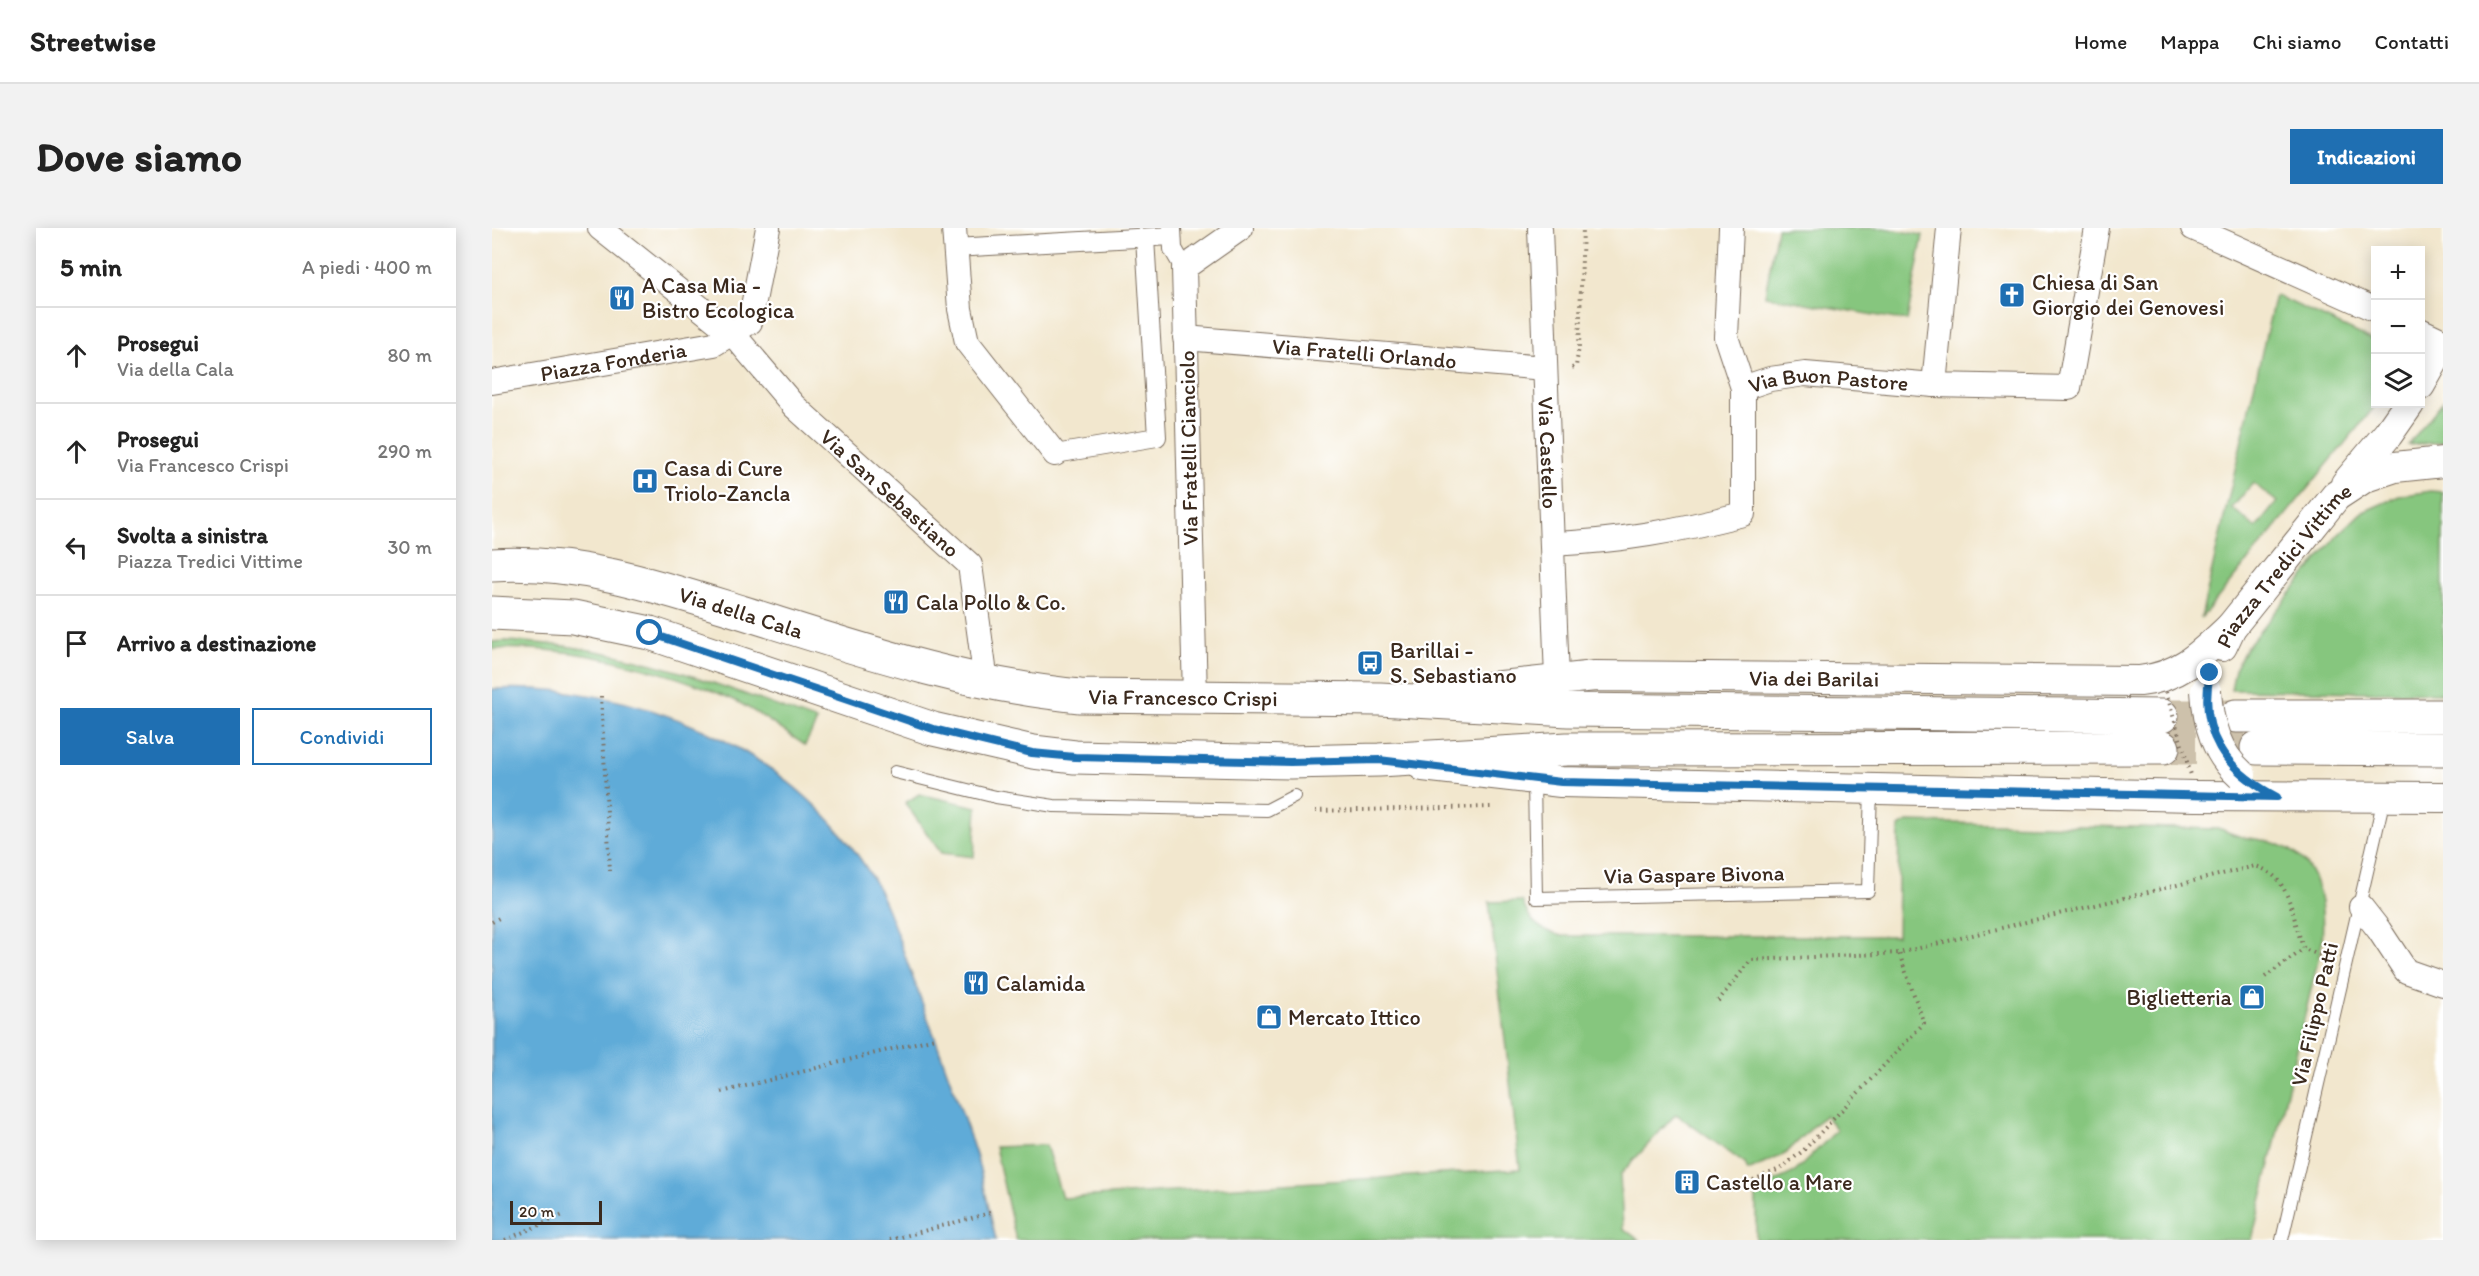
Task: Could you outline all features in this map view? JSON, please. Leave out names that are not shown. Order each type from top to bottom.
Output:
[{"type":"main road","name":"Via della Cala","points":[[492,565],[549,567],[613,576],[669,590],[917,667],[986,682]]},
{"type":"main road","points":[[492,613],[573,617],[650,633],[933,729],[979,742],[1032,753],[1134,760],[1379,760],[2164,719]]},
{"type":"main road","name":"Via Francesco Crispi","points":[[986,682],[1034,692],[1080,696],[1380,699],[1568,710],[2164,719]]},
{"type":"main road","points":[[2236,716],[2443,716]]},
{"type":"main road","points":[[2257,747],[2443,749]]},
{"type":"street","name":"Via San Sebastiano","points":[[600,228],[733,334],[794,406],[970,565],[986,682]]},
{"type":"street","points":[[733,334],[750,322],[768,228]]},
{"type":"street","points":[[1145,238],[1157,437],[1055,454],[967,342],[960,309],[954,238],[1145,238],[1172,232],[1173,249],[1184,268],[1241,228]]},
{"type":"street","name":"Via Castello","points":[[1540,228],[1557,679]]},
{"type":"street","name":"Via Buon Pastore","points":[[1731,228],[1726,337],[1743,388],[1770,379],[1805,374],[1934,385],[2069,388],[2097,228]]},
{"type":"street","points":[[1934,385],[1949,228]]},
{"type":"street","points":[[2193,228],[2371,308]]},
{"type":"street","name":"Via Fratelli Cianciolo","points":[[1184,268],[1195,697]]},
{"type":"street","points":[[2425,332],[2443,342],[2425,377]]},
{"type":"street","name":"Piazza Fonderia","points":[[492,382],[714,344],[733,334]]},
{"type":"street","name":"Via Fratelli Orlando","points":[[1185,338],[1545,368]]},
{"type":"street","points":[[1552,544],[1604,542],[1664,533],[1743,514],[1743,388]]},
{"type":"street","points":[[2336,496],[2388,434],[2406,408]]},
{"type":"street","name":"Piazza Tredici Vittime","points":[[2277,797],[2241,776],[2225,758],[2212,730],[2206,691],[2210,673],[2231,627],[2336,496],[2366,477],[2395,467],[2443,462]]},
{"type":"street","name":"Via dei Barilai","points":[[1380,699],[1596,676],[2140,681],[2160,679],[2195,661],[2231,627]]},
{"type":"street","points":[[1379,760],[1534,780],[2277,797],[2443,797]]},
{"type":"street","points":[[2361,908],[2379,930],[2406,971],[2443,984]]},
{"type":"lane","points":[[895,772],[996,797],[1054,806],[1267,810],[1294,796]]},
{"type":"lane","name":"Via Gaspare Bivona","points":[[1534,780],[1536,898],[1868,891],[1871,789]]},
{"type":"lane","name":"Via Filippo Patti","points":[[2282,1240],[2385,797]]},
{"type":"path","points":[[1545,368],[1574,368],[1576,366],[1583,228]]},
{"type":"path","points":[[601,696],[610,871]]},
{"type":"path","points":[[2164,719],[2191,775]]},
{"type":"path","points":[[1315,812],[1494,807]]},
{"type":"path","points":[[1718,1002],[1751,960],[1899,953],[2256,866],[2269,870],[2282,882],[2304,949]]},
{"type":"path","points":[[492,922],[501,917]]},
{"type":"path","points":[[2304,949],[2329,957]]},
{"type":"path","points":[[2265,978],[2304,949]]},
{"type":"path","points":[[1753,1180],[1792,1161],[1832,1122],[1924,1023],[1899,953]]},
{"type":"path","points":[[722,1092],[935,1038]]},
{"type":"path","points":[[890,1240],[990,1213]]},
{"type":"path","points":[[505,1240],[563,1215]]},
{"type":"green space","points":[[1777,228],[1884,228],[1923,235],[1907,321],[1765,296]]},
{"type":"green space","points":[[2275,295],[2371,339],[2371,408],[2374,408],[2201,618]],"holes":[[[2253,483],[2277,502],[2256,528],[2232,508]]]},
{"type":"green space","points":[[2443,401],[2443,442],[2408,445]]},
{"type":"green space","points":[[2431,491],[2443,492],[2443,693],[2231,690],[2235,670],[2246,648],[2337,536],[2361,513],[2399,496]]},
{"type":"green space","points":[[492,642],[548,644],[627,658],[702,679],[817,721],[805,745],[741,704],[705,688],[646,669],[583,655],[552,651],[492,649]]},
{"type":"green space","points":[[919,794],[977,807],[974,857],[941,853],[905,803]]},
{"type":"green space","points":[[1907,822],[2221,829],[2242,837],[2274,843],[2289,849],[2301,858],[2310,870],[2320,897],[2322,943],[2252,1240],[1756,1240],[1756,1190],[1795,1172],[1837,1130],[1825,1115],[1785,1154],[1748,1171],[1745,1164],[1676,1114],[1620,1175],[1623,1228],[1639,1240],[1016,1240],[995,1147],[1046,1145],[1062,1198],[1520,1169],[1489,902],[1522,901],[1532,920],[1542,928],[1562,936],[1897,936],[1899,827]]},
{"type":"water","points":[[492,689],[546,690],[600,697],[652,710],[704,730],[752,756],[795,788],[834,826],[875,882],[894,926],[975,1152],[996,1240],[492,1240]]},
{"type":"tunnel","points":[[2162,716],[2236,716]]},
{"type":"tunnel","points":[[2163,748],[2257,748]]},
{"type":"place","name":"Chiesa di San Giorgio dei Genovesi","points":[[2012,295]]},
{"type":"place","name":"A Casa Mia - Bistro Ecologica","points":[[622,298]]},
{"type":"place","name":"Casa di Cure Triolo-Zancla","points":[[645,481]]},
{"type":"place","name":"Cala Pollo & Co.","points":[[896,602]]},
{"type":"place","name":"Barillai - S. Sebastiano","points":[[1370,663]]},
{"type":"place","name":"Calamida","points":[[976,983]]},
{"type":"place","name":"Biglietteria","points":[[2252,997]]},
{"type":"place","name":"Mercato Ittico","points":[[1269,1017]]},
{"type":"place","name":"Castello a Mare","points":[[1687,1182]]},
{"type":"route","points":[[650,633],[933,729],[1032,753],[1134,760],[1290,762],[1379,760],[1561,782],[2277,797],[2241,776],[2225,758],[2212,730],[2207,712],[2206,691],[2210,673]]}]
